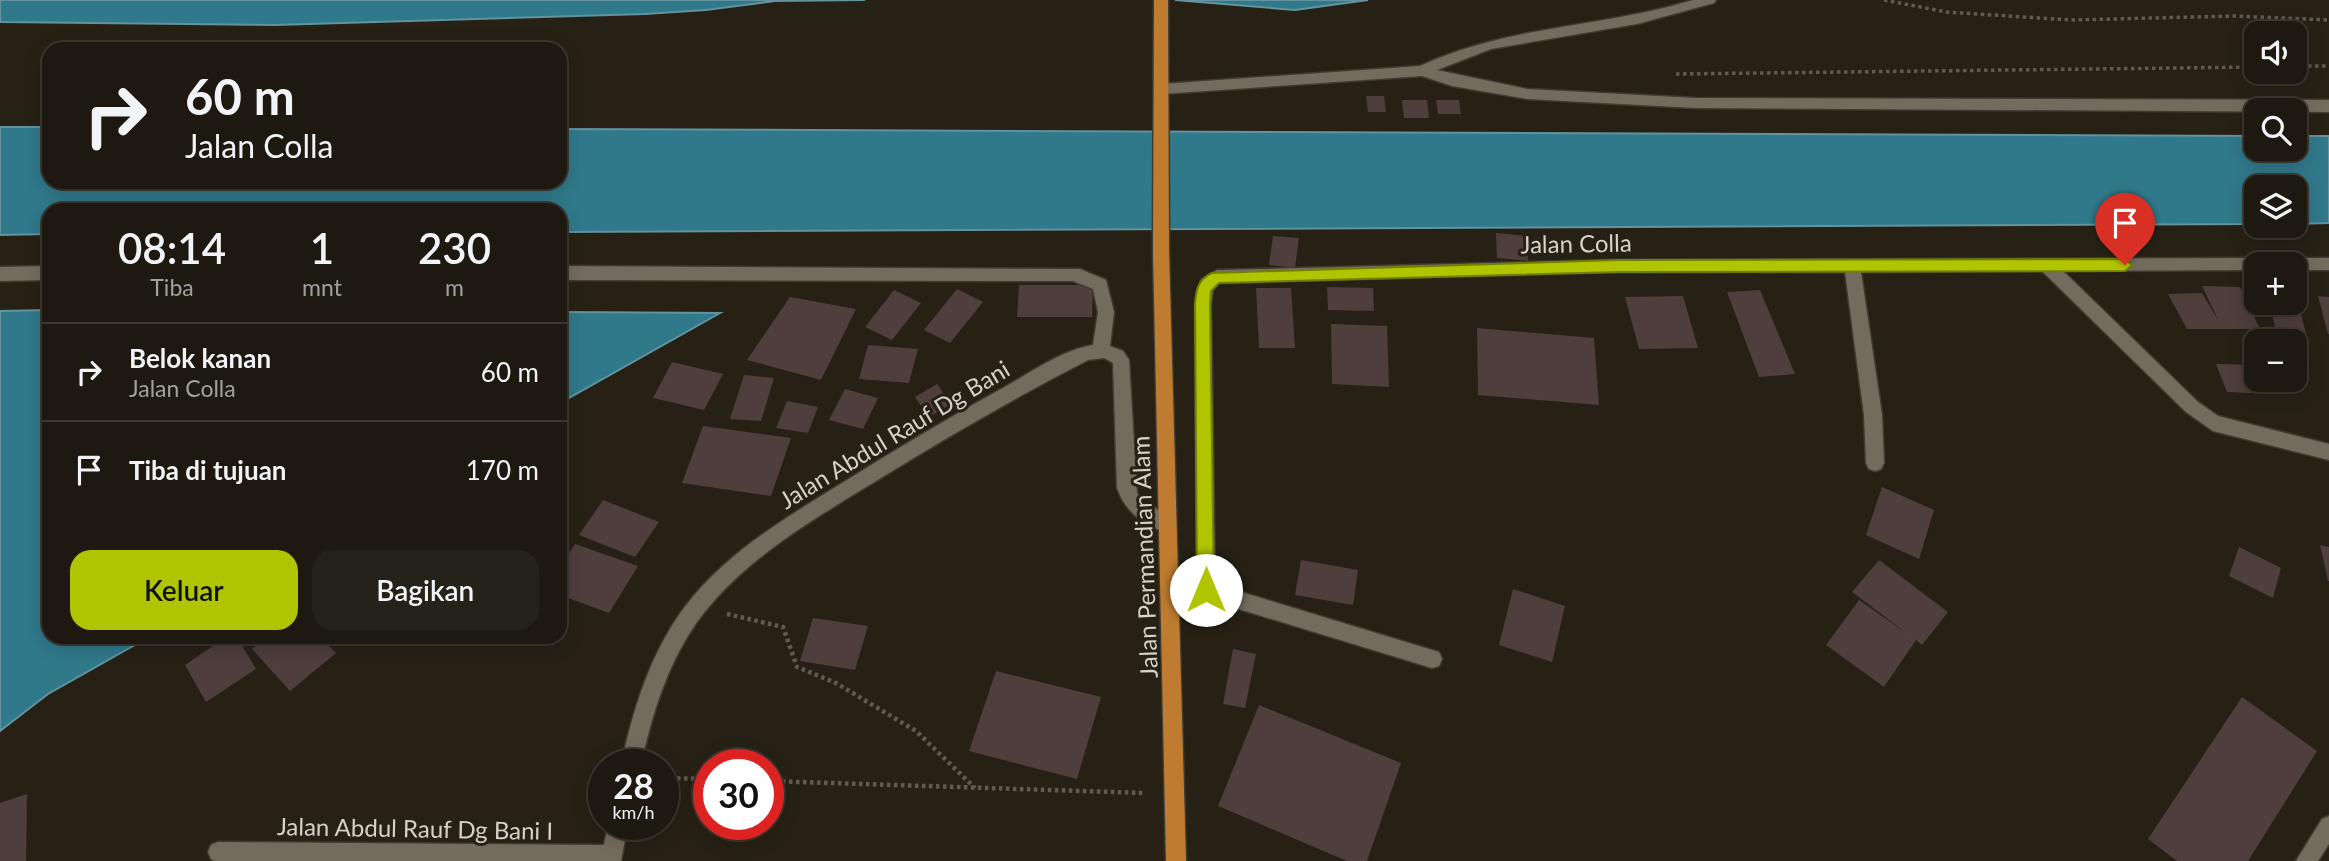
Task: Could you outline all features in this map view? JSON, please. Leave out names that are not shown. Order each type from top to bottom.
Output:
[{"type":"main road","name":"Jalan Permandian Alam","points":[[1161,0],[1161,251],[1176,861]]},
{"type":"street","points":[[1422,71],[1448,57],[1487,45],[1632,20],[1709,0]]},
{"type":"street","points":[[1162,89],[1422,71],[1452,81],[1527,94],[1696,103],[2329,106]]},
{"type":"street","name":"Jalan Colla","points":[[1206,590],[1203,304],[1204,290],[1210,281],[1217,277],[1618,266],[2244,264]]},
{"type":"street","points":[[2307,264],[2329,264]]},
{"type":"street","points":[[1852,265],[1873,415],[1875,463]]},
{"type":"street","points":[[2046,265],[2192,407],[2213,423],[2329,452]]},
{"type":"street","points":[[0,274],[42,273]]},
{"type":"street","points":[[567,273],[1074,274],[1100,285],[1106,312],[1101,350],[1113,352],[1121,360],[1126,488],[1129,500],[1139,511],[1167,526]]},
{"type":"street","name":"Jalan Abdul Rauf Dg Bani","points":[[635,749],[640,724],[663,659],[697,608],[737,567],[821,506],[954,422],[1076,358],[1101,350]]},
{"type":"street","points":[[1171,592],[1206,590],[1432,659]]},
{"type":"street","points":[[2306,861],[2329,826]]},
{"type":"street","points":[[611,859],[615,840]]},
{"type":"street","name":"Jalan Abdul Rauf Dg Bani I","points":[[218,852],[611,859]]},
{"type":"path","points":[[1884,0],[1946,12],[2071,20],[2236,16],[2329,20]]},
{"type":"path","points":[[2307,66],[2329,66]]},
{"type":"path","points":[[1669,74],[2244,67]]},
{"type":"path","points":[[697,608],[783,627],[797,667],[836,683],[916,731],[975,788]]},
{"type":"path","points":[[784,782],[1174,794]]},
{"type":"water","points":[[0,0],[865,0],[775,1],[645,14],[275,25],[0,22]]},
{"type":"water","points":[[1175,0],[1368,0],[1295,10]]},
{"type":"water","points":[[0,127],[42,127],[42,189],[567,189],[567,129],[2244,136],[2244,161],[2307,161],[2307,136],[2329,136],[2329,223],[2307,224],[2307,175],[2244,175],[2244,224],[567,232],[567,203],[42,203],[42,234],[0,235]]},
{"type":"water","points":[[42,310],[42,644],[137,644],[48,694],[0,731],[0,311]]},
{"type":"water","points":[[567,312],[720,313],[567,399]]},
{"type":"building","points":[[1366,96],[1384,96],[1386,112],[1368,112]]},
{"type":"building","points":[[1402,100],[1427,100],[1429,118],[1404,118]]},
{"type":"building","points":[[1436,100],[1459,100],[1461,114],[1438,114]]},
{"type":"building","points":[[1496,233],[1527,236],[1528,261],[1497,258]]},
{"type":"building","points":[[1273,236],[1299,238],[1295,268],[1269,265]]},
{"type":"building","points":[[1019,285],[1093,285],[1092,317],[1017,317]]},
{"type":"building","points":[[2202,286],[2240,287],[2244,295],[2244,315],[2253,315],[2260,329],[2187,329],[2168,294],[2202,293],[2219,322]]},
{"type":"building","points":[[1327,287],[1373,288],[1374,311],[1328,310]]},
{"type":"building","points":[[1256,288],[1291,288],[1295,348],[1259,348]]},
{"type":"building","points":[[957,289],[983,302],[950,343],[924,330]]},
{"type":"building","points":[[894,290],[921,303],[892,340],[865,327]]},
{"type":"building","points":[[1760,290],[1795,374],[1759,377],[1727,292]]},
{"type":"building","points":[[1683,296],[1698,348],[1639,349],[1625,297]]},
{"type":"building","points":[[2318,296],[2329,297],[2329,334],[2328,334]]},
{"type":"building","points":[[790,297],[856,309],[821,380],[747,360]]},
{"type":"building","points":[[2272,315],[2301,315],[2305,329],[2280,329],[2275,328]]},
{"type":"building","points":[[1331,324],[1387,326],[1389,387],[1332,384]]},
{"type":"building","points":[[1477,328],[1594,338],[1599,405],[1478,395]]},
{"type":"building","points":[[868,345],[918,349],[909,383],[859,379]]},
{"type":"building","points":[[672,362],[723,374],[704,410],[653,398]]},
{"type":"building","points":[[2216,364],[2244,365],[2244,392],[2272,394],[2227,392]]},
{"type":"building","points":[[744,375],[774,378],[761,421],[730,419]]},
{"type":"building","points":[[937,384],[951,404],[929,417],[915,397]]},
{"type":"building","points":[[845,389],[878,398],[863,429],[829,420]]},
{"type":"building","points":[[787,401],[818,407],[808,433],[776,428]]},
{"type":"building","points":[[703,426],[791,438],[771,496],[682,483]]},
{"type":"building","points":[[1882,487],[1934,510],[1919,559],[1866,535]]},
{"type":"building","points":[[603,500],[659,522],[635,557],[579,535]]},
{"type":"building","points":[[575,544],[638,566],[609,613],[567,598],[567,556]]},
{"type":"building","points":[[2320,545],[2329,547],[2329,581],[2328,581]]},
{"type":"building","points":[[2239,547],[2281,568],[2273,598],[2229,576]]},
{"type":"building","points":[[1301,560],[1358,570],[1353,605],[1295,595]]},
{"type":"building","points":[[1879,560],[1948,612],[1922,645],[1916,640],[1884,687],[1826,645],[1859,600],[1909,635],[1852,592]]},
{"type":"building","points":[[1513,589],[1565,606],[1552,662],[1499,645]]},
{"type":"building","points":[[813,618],[868,626],[855,670],[800,661]]},
{"type":"building","points":[[216,644],[241,644],[256,669],[206,702],[185,665]]},
{"type":"building","points":[[258,644],[327,644],[336,653],[290,691],[252,649]]},
{"type":"building","points":[[1233,649],[1256,654],[1245,708],[1223,704]]},
{"type":"building","points":[[996,671],[1101,697],[1077,779],[969,751]]},
{"type":"building","points":[[2242,697],[2317,751],[2248,861],[2177,861],[2148,839]]},
{"type":"building","points":[[1259,705],[1401,763],[1367,861],[1347,861],[1218,806]]},
{"type":"building","points":[[27,794],[26,861],[0,861],[0,803]]},
{"type":"route","points":[[1206,590],[1203,304],[1204,290],[1210,281],[1217,277],[1618,266],[2125,265]]}]
